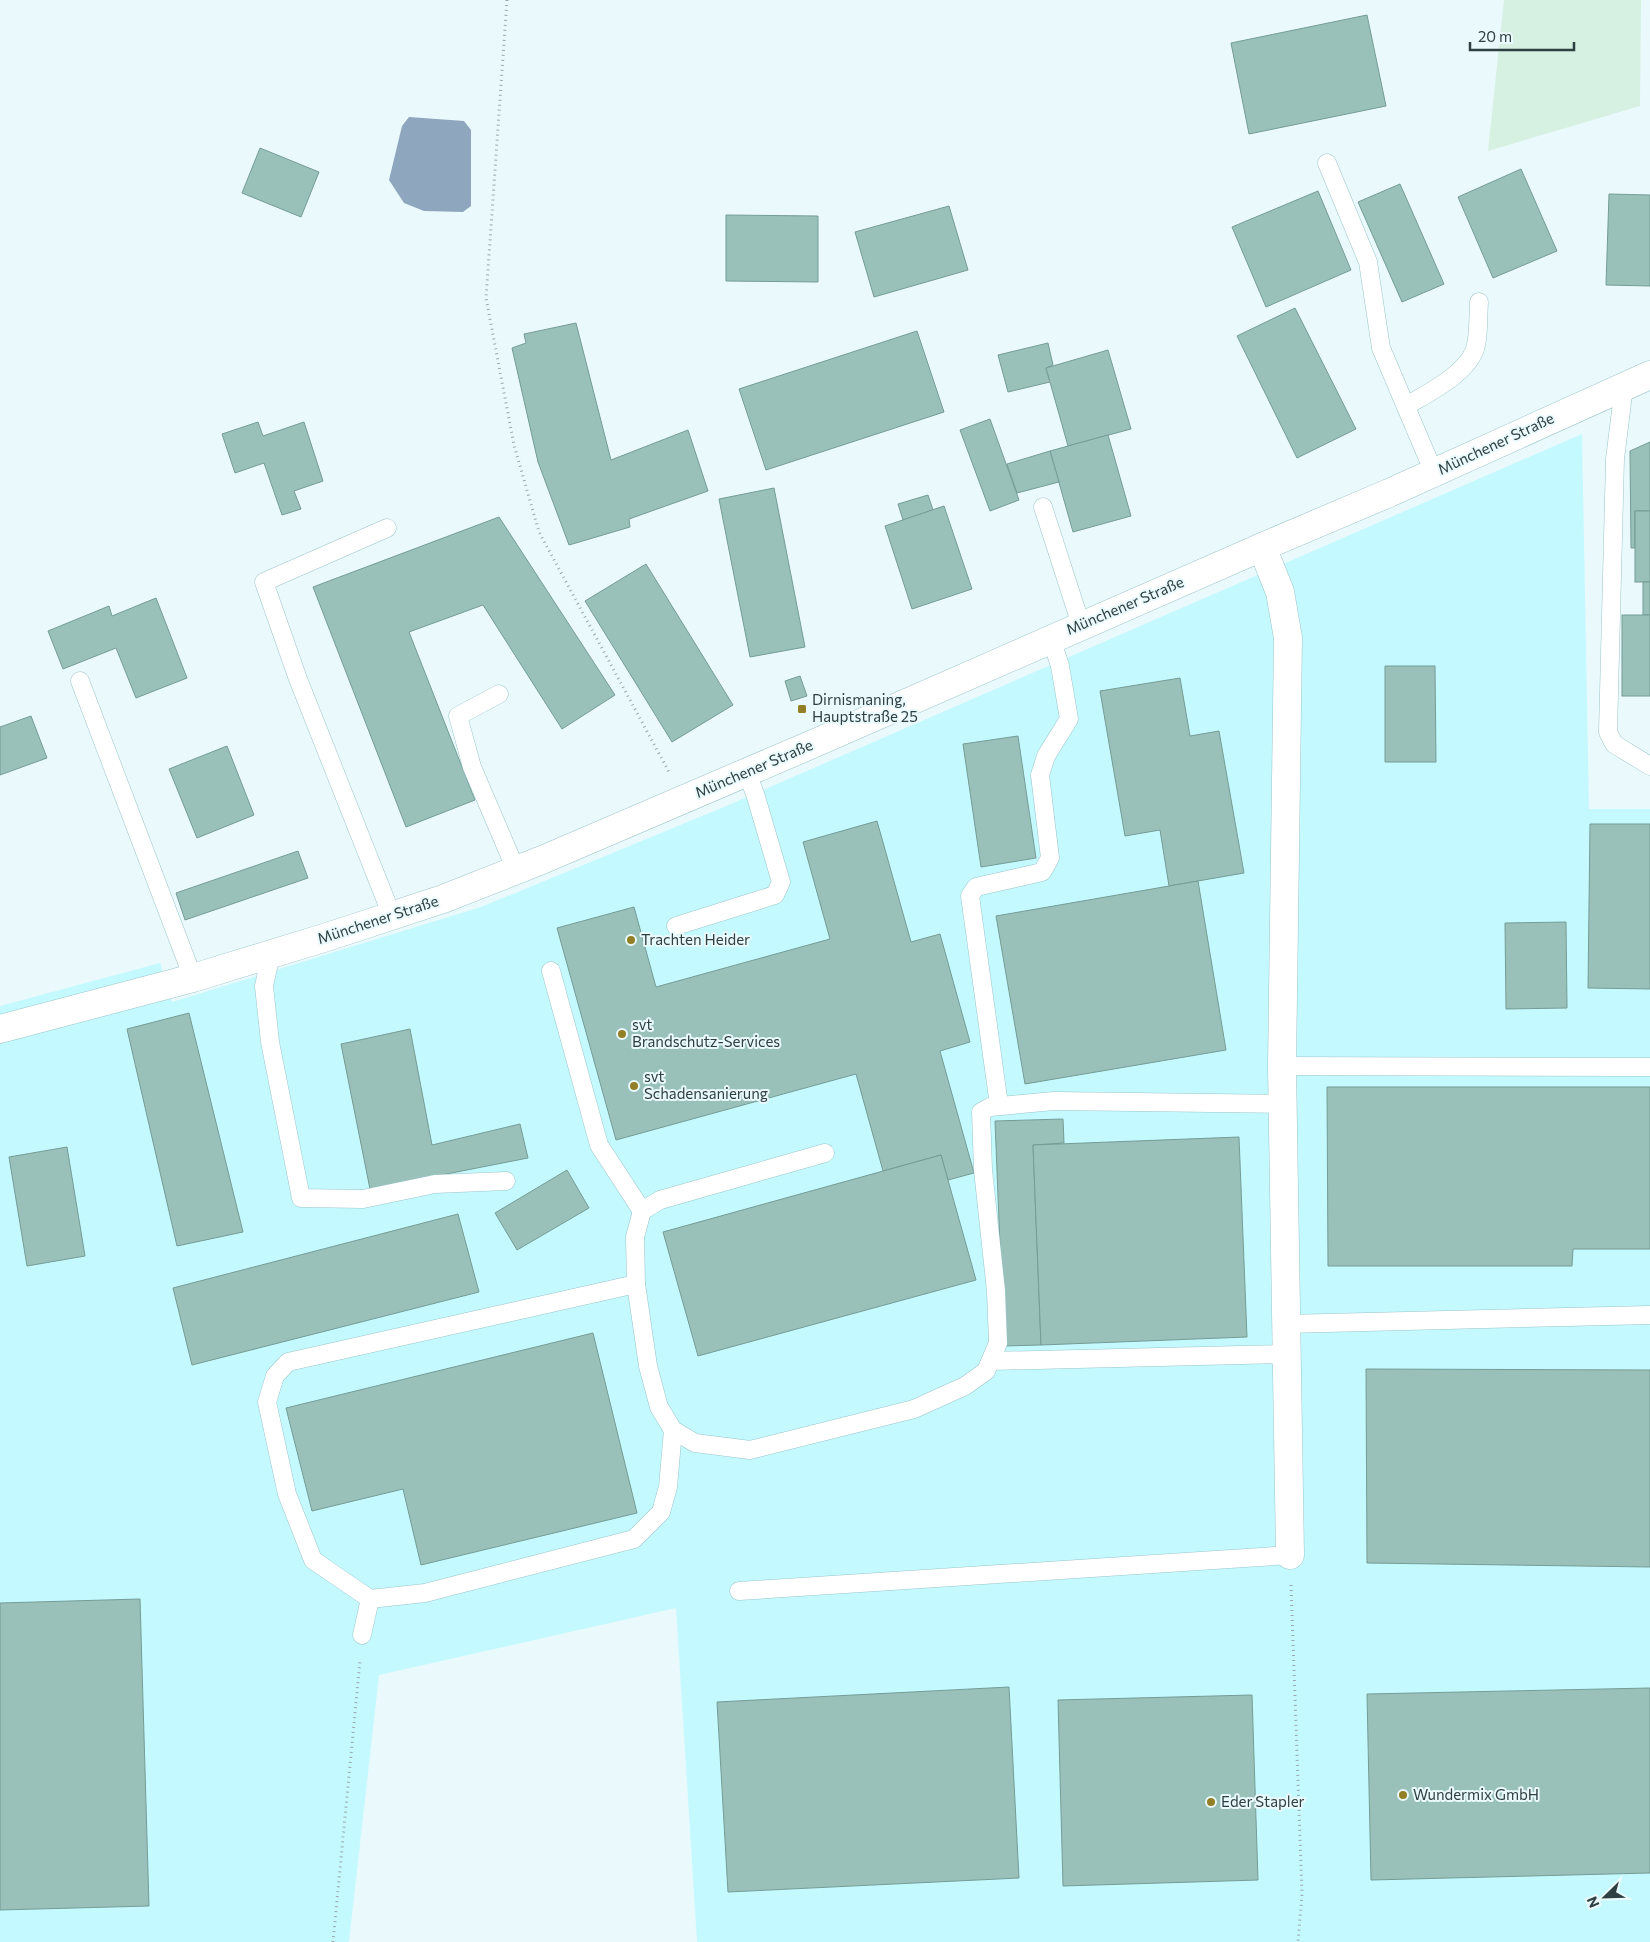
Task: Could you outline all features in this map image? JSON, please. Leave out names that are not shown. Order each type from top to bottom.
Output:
[{"type":"main road","name":"Münchener Straße","points":[[0,1029],[193,978],[271,954],[442,899],[516,870],[684,799],[1262,546],[1434,473],[1650,375]]},
{"type":"main road","points":[[1262,546],[1280,592],[1288,638],[1282,1104],[1290,1555]]},
{"type":"lane","points":[[1327,163],[1368,262],[1381,348],[1434,473]]},
{"type":"lane","points":[[1406,406],[1443,384],[1465,366],[1476,347],[1479,302]]},
{"type":"lane","points":[[1624,386],[1615,459],[1608,732],[1614,744],[1650,766]]},
{"type":"lane","points":[[1043,507],[1081,625]]},
{"type":"lane","points":[[387,528],[264,582],[298,679],[392,916]]},
{"type":"lane","points":[[999,1106],[970,896],[976,887],[1042,872],[1050,858],[1040,774],[1046,756],[1069,720],[1060,666],[1051,638]]},
{"type":"lane","points":[[80,681],[193,978]]},
{"type":"lane","points":[[499,694],[458,716],[472,767],[516,870]]},
{"type":"lane","points":[[676,926],[774,895],[781,882],[756,797],[746,772]]},
{"type":"lane","points":[[271,954],[264,986],[270,1042],[301,1198],[363,1200],[435,1184],[506,1181]]},
{"type":"lane","points":[[552,971],[599,1146],[642,1211]]},
{"type":"lane","points":[[1282,1066],[1650,1067]]},
{"type":"lane","points":[[825,1153],[660,1200],[642,1211],[635,1237],[636,1284],[648,1366],[659,1407],[673,1430],[695,1443],[750,1450],[914,1409],[964,1386],[986,1371],[998,1343],[996,1291],[983,1170],[981,1112],[990,1107],[1054,1101],[1282,1104]]},
{"type":"lane","points":[[636,1284],[288,1362],[275,1376],[267,1402],[287,1494],[313,1560],[370,1599],[425,1593],[634,1539],[661,1512],[668,1487],[673,1430]]},
{"type":"lane","points":[[1286,1324],[1650,1315]]},
{"type":"lane","points":[[991,1360],[1286,1354]]},
{"type":"lane","points":[[739,1591],[1290,1555]]},
{"type":"lane","points":[[362,1635],[370,1599]]},
{"type":"path","points":[[507,0],[486,298],[514,446],[538,532],[684,799]]},
{"type":"path","points":[[1290,1555],[1302,1894],[1298,1942]]},
{"type":"path","points":[[333,1942],[362,1635]]},
{"type":"shaded area","points":[[409,117],[464,121],[471,130],[471,206],[463,212],[424,211],[404,203],[389,180],[402,126]]},
{"type":"shaded area","points":[[1582,434],[1589,809],[1650,809],[1650,1942],[697,1942],[676,1608],[379,1675],[349,1942],[0,1942],[0,1006],[160,963],[172,1002],[481,907],[724,807]]},
{"type":"green space","points":[[1504,0],[1641,0],[1640,106],[1488,151]]},
{"type":"building","points":[[1367,15],[1386,106],[1249,134],[1231,43]]},
{"type":"building","points":[[260,148],[319,172],[301,217],[242,193]]},
{"type":"building","points":[[1521,169],[1557,251],[1493,278],[1458,197]]},
{"type":"building","points":[[1400,184],[1444,284],[1402,302],[1358,202]]},
{"type":"building","points":[[1318,191],[1351,270],[1266,307],[1232,227]]},
{"type":"building","points":[[1609,194],[1650,195],[1650,286],[1606,285]]},
{"type":"building","points":[[949,206],[968,270],[874,297],[855,232]]},
{"type":"building","points":[[726,215],[818,216],[818,282],[726,281]]},
{"type":"building","points":[[1295,308],[1356,429],[1297,458],[1237,336]]},
{"type":"building","points":[[576,323],[611,460],[688,430],[708,491],[629,519],[630,527],[569,545],[538,462],[512,348],[526,343],[524,334]]},
{"type":"building","points":[[917,331],[944,412],[766,470],[739,389]]},
{"type":"building","points":[[1048,343],[1053,365],[1046,368],[1050,382],[1008,392],[998,355]]},
{"type":"building","points":[[1108,350],[1131,429],[1068,446],[1046,368]]},
{"type":"building","points":[[990,419],[1019,500],[990,511],[960,430]]},
{"type":"building","points":[[258,422],[263,436],[304,422],[323,481],[294,491],[301,509],[282,515],[264,463],[235,473],[222,434]]},
{"type":"building","points":[[1108,435],[1131,516],[1073,532],[1050,451]]},
{"type":"building","points":[[1650,442],[1650,511],[1635,511],[1635,548],[1631,548],[1630,451]]},
{"type":"building","points":[[1050,451],[1059,482],[1017,493],[1007,464]]},
{"type":"building","points":[[774,488],[805,647],[750,657],[719,499]]},
{"type":"building","points":[[928,495],[933,510],[903,520],[898,504]]},
{"type":"building","points":[[944,506],[972,589],[912,609],[885,526]]},
{"type":"building","points":[[1635,511],[1650,511],[1650,582],[1635,582]]},
{"type":"building","points":[[499,517],[615,695],[562,729],[483,605],[409,632],[475,800],[406,827],[313,587]]},
{"type":"building","points":[[646,564],[733,705],[672,742],[585,601]]},
{"type":"building","points":[[1643,582],[1650,582],[1650,615],[1643,615]]},
{"type":"building","points":[[156,598],[187,678],[136,698],[116,648],[63,669],[48,631],[109,606],[112,616]]},
{"type":"building","points":[[1622,615],[1650,615],[1650,696],[1622,696]]},
{"type":"building","points":[[1385,666],[1435,666],[1436,762],[1385,762]]},
{"type":"building","points":[[800,676],[807,696],[791,701],[785,681]]},
{"type":"building","points":[[1180,678],[1190,736],[1219,731],[1244,873],[1169,886],[1160,830],[1125,836],[1100,691]]},
{"type":"building","points":[[31,716],[47,758],[0,775],[0,727]]},
{"type":"building","points":[[1018,736],[1036,858],[981,867],[963,744]]},
{"type":"building","points":[[227,746],[254,815],[197,838],[169,769]]},
{"type":"building","points":[[877,821],[911,942],[940,934],[970,1042],[940,1051],[974,1173],[948,1180],[941,1155],[883,1171],[856,1074],[616,1140],[557,928],[634,907],[656,987],[830,939],[803,842]]},
{"type":"building","points":[[1590,824],[1650,824],[1650,989],[1588,988]]},
{"type":"building","points":[[298,851],[308,878],[185,920],[176,893]]},
{"type":"building","points":[[1198,881],[1226,1050],[1025,1084],[996,916]]},
{"type":"building","points":[[1566,922],[1567,1008],[1506,1009],[1505,923]]},
{"type":"building","points":[[189,1013],[243,1232],[177,1246],[127,1029]]},
{"type":"building","points":[[410,1029],[432,1145],[520,1124],[528,1158],[370,1189],[341,1044]]},
{"type":"building","points":[[1327,1087],[1650,1087],[1650,1249],[1573,1249],[1572,1266],[1328,1266]]},
{"type":"building","points":[[1063,1119],[1064,1143],[1033,1145],[1041,1345],[1004,1346],[995,1121]]},
{"type":"building","points":[[1239,1137],[1247,1337],[1041,1345],[1033,1145]]},
{"type":"building","points":[[67,1147],[85,1256],[27,1266],[9,1157]]},
{"type":"building","points":[[941,1155],[976,1280],[698,1356],[663,1232]]},
{"type":"building","points":[[567,1170],[589,1208],[517,1250],[495,1213]]},
{"type":"building","points":[[458,1214],[479,1292],[192,1365],[173,1288]]},
{"type":"building","points":[[593,1333],[637,1513],[421,1565],[403,1489],[312,1511],[286,1408]]},
{"type":"building","points":[[1366,1369],[1650,1370],[1650,1567],[1367,1563]]},
{"type":"building","points":[[140,1599],[149,1906],[0,1910],[0,1603]]},
{"type":"building","points":[[1009,1687],[1019,1878],[728,1892],[717,1702]]},
{"type":"building","points":[[1650,1688],[1650,1873],[1371,1880],[1367,1694]]},
{"type":"building","points":[[1252,1695],[1258,1880],[1063,1886],[1058,1700]]},
{"type":"place","name":"Dirnismaning, Hauptstraße 25","points":[[802,709]]},
{"type":"place","name":"Trachten Heider","points":[[631,940]]},
{"type":"place","name":"svt Brandschutz-Services","points":[[622,1034]]},
{"type":"place","name":"svt Schadensanierung","points":[[634,1086]]},
{"type":"place","name":"Wundermix GmbH","points":[[1403,1795]]},
{"type":"place","name":"Eder Stapler","points":[[1211,1802]]}]
